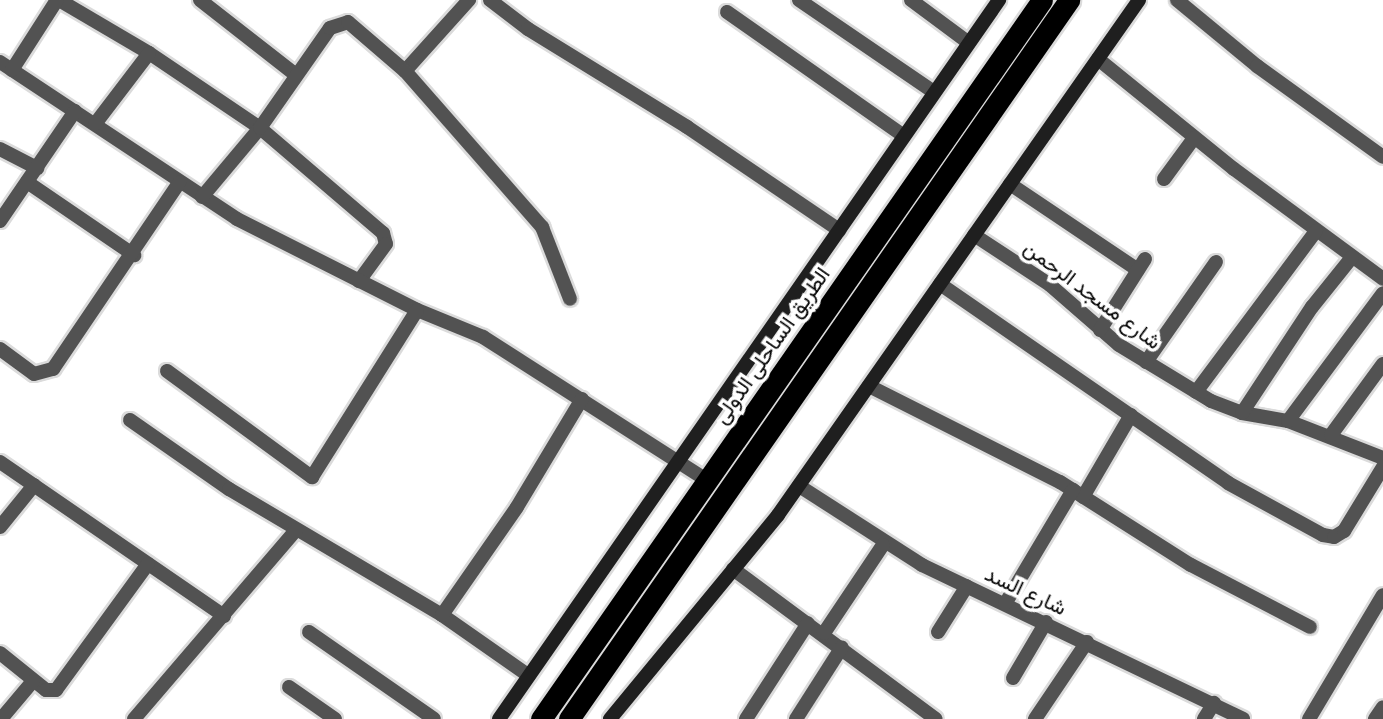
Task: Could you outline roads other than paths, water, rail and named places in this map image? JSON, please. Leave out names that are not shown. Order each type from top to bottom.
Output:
[{"type":"highway","name":"الطريق الساحلى الدولى","points":[[541,719],[1042,0]]},
{"type":"highway","points":[[569,719],[1069,0]]},
{"type":"street","points":[[359,281],[386,237],[260,128],[149,53],[58,0],[6,66],[202,197],[359,281],[417,310],[483,337],[707,480]]},
{"type":"street","points":[[200,0],[296,75]]},
{"type":"street","points":[[405,71],[469,0]]},
{"type":"street","points":[[490,0],[528,29],[687,127],[839,230]]},
{"type":"street","points":[[799,0],[934,93]]},
{"type":"street","points":[[911,0],[969,43]]},
{"type":"street","points":[[499,719],[999,0]]},
{"type":"street","points":[[610,719],[799,486],[1139,0]]},
{"type":"street","points":[[1177,0],[1257,66],[1383,157]]},
{"type":"street","points":[[727,12],[904,136]]},
{"type":"street","points":[[202,197],[260,128],[330,28],[343,21],[405,71],[542,227],[570,299]]},
{"type":"street","points":[[94,124],[149,53]]},
{"type":"street","points":[[1098,58],[1194,138],[1383,279]]},
{"type":"street","points":[[2,214],[75,111]]},
{"type":"street","points":[[1164,179],[1194,138]]},
{"type":"street","points":[[0,149],[37,168]]},
{"type":"street","points":[[27,182],[134,255]]},
{"type":"street","points":[[0,349],[34,374],[53,369],[134,255],[180,183]]},
{"type":"street","points":[[1010,184],[1141,264],[1100,330]]},
{"type":"street","points":[[1196,392],[1316,231]]},
{"type":"street","name":"شارع مسجد الرحمن","points":[[974,235],[1050,285],[1100,330],[1196,392],[1242,413],[1287,421],[1331,435],[1383,458]]},
{"type":"street","points":[[1242,413],[1297,328],[1352,257]]},
{"type":"street","points":[[1146,362],[1216,262]]},
{"type":"street","points":[[940,284],[1228,482],[1329,537],[1344,530],[1383,467]]},
{"type":"street","points":[[1287,421],[1383,293]]},
{"type":"street","points":[[167,371],[312,477],[417,310]]},
{"type":"street","points":[[1331,435],[1383,364]]},
{"type":"street","points":[[869,386],[1078,494],[1192,565],[1310,627]]},
{"type":"street","points":[[442,615],[517,508],[582,399]]},
{"type":"street","points":[[1005,604],[1130,415]]},
{"type":"street","points":[[130,420],[296,530],[442,615],[529,676]]},
{"type":"street","points":[[0,462],[224,616]]},
{"type":"street","points":[[2,522],[34,485]]},
{"type":"street","name":"شارع السد","points":[[799,486],[883,545],[1243,719]]},
{"type":"street","points":[[134,719],[296,530]]},
{"type":"street","points":[[824,633],[883,545]]},
{"type":"street","points":[[0,653],[33,681],[51,692],[60,687],[148,564]]},
{"type":"street","points":[[733,569],[824,633],[936,719]]},
{"type":"street","points":[[938,632],[967,586]]},
{"type":"street","points":[[1309,719],[1383,595]]},
{"type":"street","points":[[746,719],[808,622]]},
{"type":"street","points":[[1013,678],[1046,622]]},
{"type":"street","points":[[309,632],[434,719]]},
{"type":"street","points":[[1035,719],[1087,642]]},
{"type":"street","points":[[796,719],[842,647]]},
{"type":"street","points":[[1,719],[33,681]]},
{"type":"street","points":[[289,687],[335,719]]},
{"type":"street","points":[[1205,719],[1214,704]]},
{"type":"street","points":[[1375,719],[1383,708]]}]
